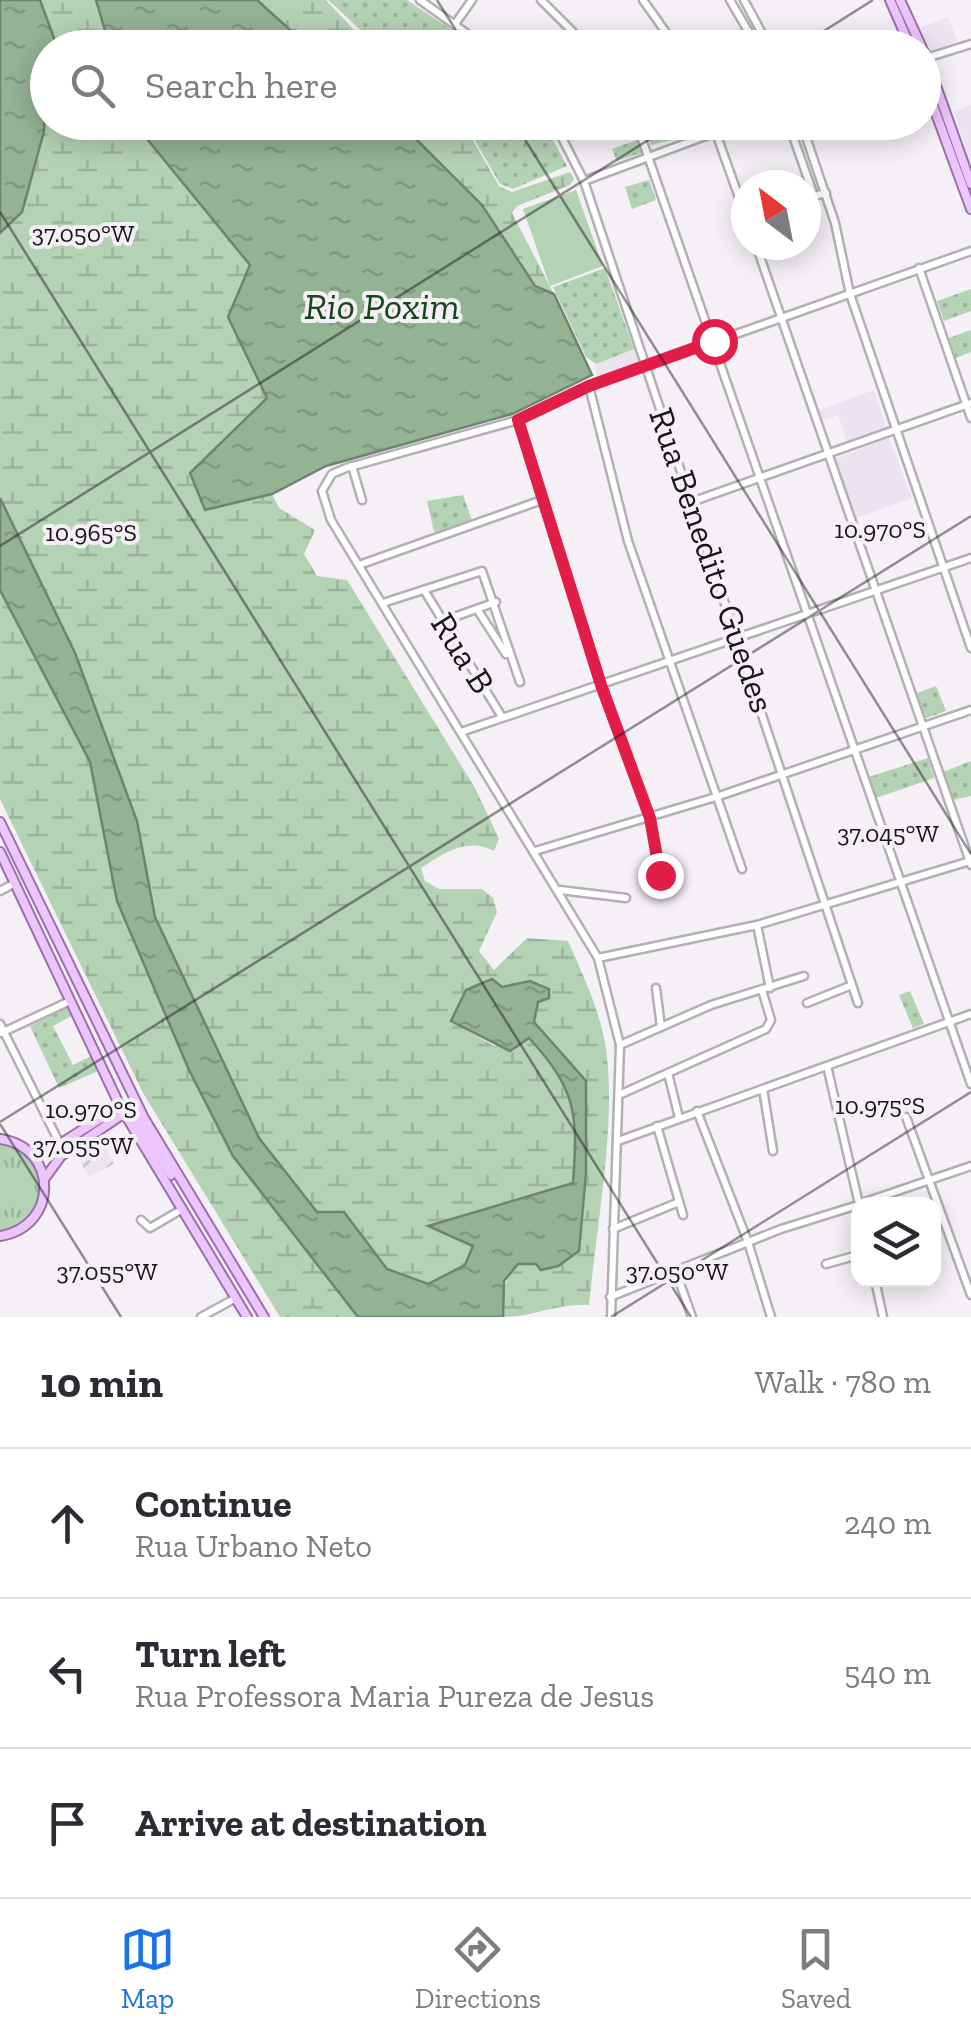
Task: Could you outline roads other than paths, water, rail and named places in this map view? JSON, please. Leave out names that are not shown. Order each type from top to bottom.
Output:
[{"type":"main road","points":[[890,0],[905,30]]},
{"type":"main road","points":[[900,0],[915,30]]},
{"type":"main road","points":[[900,17],[911,19]]},
{"type":"main road","points":[[941,100],[971,184]]},
{"type":"main road","points":[[941,127],[971,209]]},
{"type":"main road","points":[[0,822],[130,1090],[192,1202],[264,1317]]},
{"type":"main road","points":[[0,852],[124,1109],[179,1211],[247,1317]]},
{"type":"main road","points":[[45,1178],[61,1156],[124,1109],[130,1090]]},
{"type":"main road","points":[[0,1139],[31,1152],[60,1144],[124,1109]]},
{"type":"main road","points":[[124,1109],[192,1202]]},
{"type":"main road","points":[[0,1236],[17,1232],[37,1216],[46,1191],[45,1178],[31,1152]]},
{"type":"street","points":[[420,0],[464,30]]},
{"type":"street","points":[[456,24],[472,0]]},
{"type":"street","points":[[541,0],[571,30]]},
{"type":"street","points":[[643,0],[664,30]]},
{"type":"street","points":[[730,0],[748,30]]},
{"type":"street","points":[[744,0],[760,30]]},
{"type":"street","points":[[941,50],[971,44]]},
{"type":"street","name":"Rua Benedito Guedes","points":[[563,140],[584,181],[694,502],[858,1003]]},
{"type":"street","points":[[644,140],[809,613],[898,883],[971,1084]]},
{"type":"street","points":[[584,181],[693,140]]},
{"type":"street","points":[[719,140],[731,174]]},
{"type":"street","points":[[794,140],[814,196],[826,194]]},
{"type":"street","points":[[807,140],[826,194],[850,294],[971,648]]},
{"type":"street","points":[[612,1317],[620,1044],[598,958],[325,504],[326,480],[352,466],[518,420],[589,386],[971,251]]},
{"type":"street","points":[[598,958],[757,924],[971,862],[761,260]]},
{"type":"street","points":[[919,268],[971,418]]},
{"type":"street","points":[[589,386],[628,541],[742,869]]},
{"type":"street","points":[[694,502],[969,404]]},
{"type":"street","points":[[518,420],[601,685],[650,818],[664,893]]},
{"type":"street","points":[[352,466],[362,500]]},
{"type":"street","points":[[360,564],[542,500]]},
{"type":"street","points":[[460,732],[971,558]]},
{"type":"street","points":[[384,604],[478,572],[485,573],[520,682]]},
{"type":"street","name":"Rua B","points":[[424,590],[502,716]]},
{"type":"street","points":[[443,622],[496,602]]},
{"type":"street","points":[[477,610],[510,659]]},
{"type":"street","points":[[535,851],[784,775],[971,710]]},
{"type":"street","points":[[0,890],[15,884]]},
{"type":"street","points":[[559,890],[626,898]]},
{"type":"street","points":[[621,1094],[761,1032],[771,1020],[757,924]]},
{"type":"street","points":[[620,1044],[711,1005],[804,976]]},
{"type":"street","points":[[807,1003],[852,985]]},
{"type":"street","points":[[656,988],[662,1027]]},
{"type":"street","points":[[60,1144],[1,1030],[70,1001]]},
{"type":"street","points":[[618,1141],[971,1014]]},
{"type":"street","points":[[827,1066],[857,1197]]},
{"type":"street","points":[[668,1073],[679,1118]]},
{"type":"street","points":[[763,1089],[773,1151]]},
{"type":"street","points":[[696,1111],[748,1242],[771,1317]]},
{"type":"street","points":[[906,1117],[971,1295]]},
{"type":"street","points":[[657,1126],[683,1215]]},
{"type":"street","points":[[882,1197],[971,1166]]},
{"type":"street","points":[[613,1229],[679,1202]]},
{"type":"street","points":[[610,1297],[675,1269],[851,1208]]},
{"type":"street","points":[[143,1223],[155,1226],[179,1211]]},
{"type":"street","points":[[826,1264],[851,1257]]},
{"type":"street","points":[[675,1269],[692,1317]]},
{"type":"street","points":[[876,1287],[882,1317]]},
{"type":"street","points":[[201,1317],[234,1299]]},
{"type":"water","points":[[0,0],[40,0],[51,30],[30,30],[30,140],[42,140],[22,212],[0,233]]},
{"type":"water","points":[[96,0],[257,0],[290,30],[105,30]]},
{"type":"water","name":"Rio Poxim","points":[[148,140],[417,140],[482,205],[535,286],[554,294],[592,375],[512,414],[326,466],[272,494],[205,510],[190,473],[267,398],[228,317],[250,265]]},
{"type":"water","points":[[0,498],[75,653],[137,821],[155,917],[259,1138],[317,1212],[344,1212],[387,1269],[428,1284],[465,1265],[473,1246],[428,1226],[573,1183],[575,1139],[571,1104],[545,1056],[529,1038],[510,1051],[451,1021],[466,990],[492,979],[502,987],[530,981],[549,989],[549,998],[538,1002],[534,1022],[586,1081],[586,1173],[579,1251],[558,1266],[541,1270],[536,1264],[518,1264],[504,1281],[503,1317],[358,1317],[233,1156],[189,1070],[117,901],[90,762],[0,590]]}]
